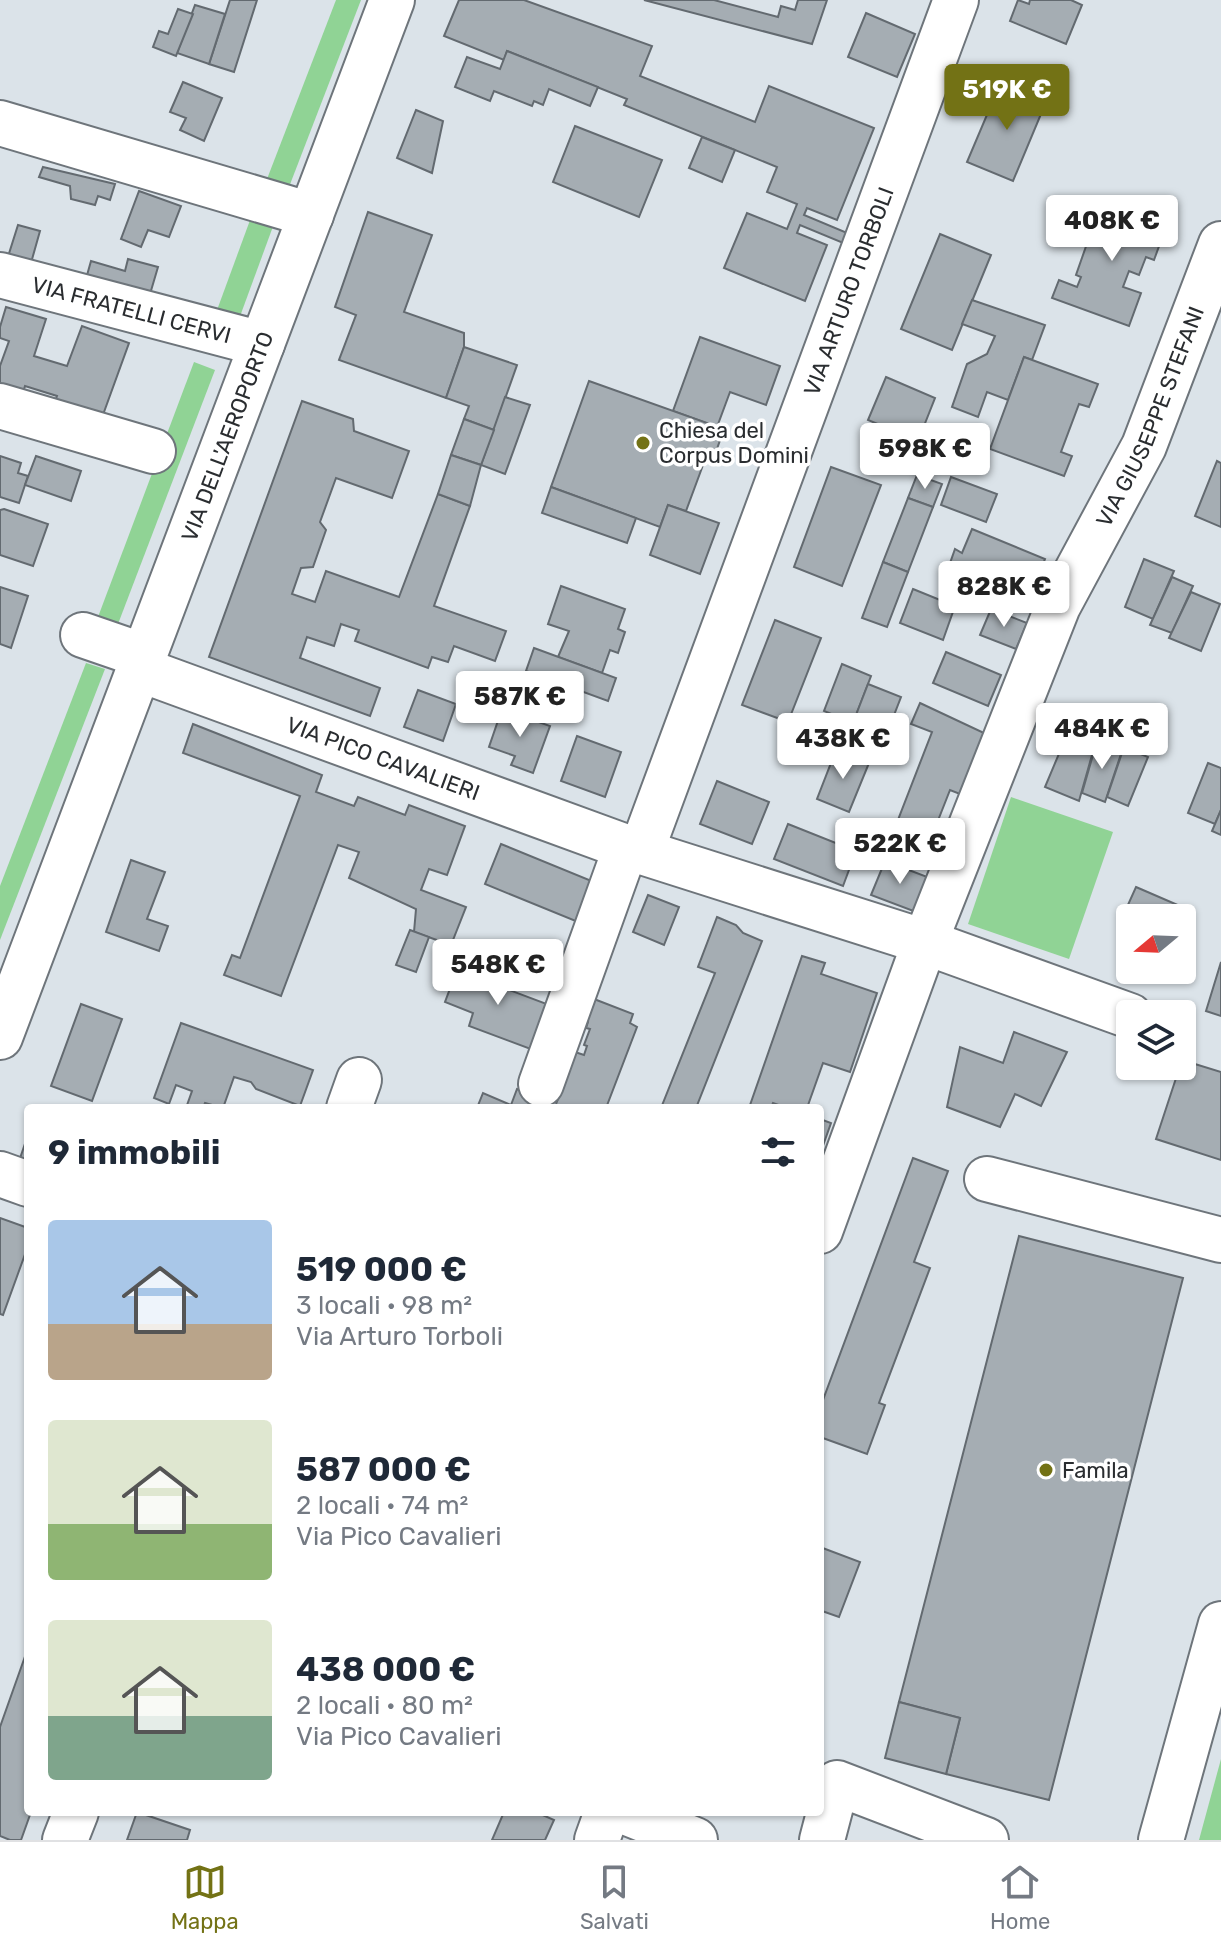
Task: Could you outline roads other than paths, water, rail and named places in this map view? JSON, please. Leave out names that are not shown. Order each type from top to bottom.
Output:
[{"type":"street","name":"VIA DELL'AEROPORTO","points":[[0,1037],[392,0]]},
{"type":"street","name":"VIA ARTURO TORBOLI","points":[[634,850],[956,0]]},
{"type":"street","points":[[0,123],[311,215]]},
{"type":"street","name":"VIA GIUSEPPE STEFANI","points":[[824,1220],[925,942],[1058,606],[1144,446],[1221,244]]},
{"type":"street","name":"VIA FRATELLI CERVI","points":[[0,275],[262,344]]},
{"type":"street","points":[[0,406],[153,451]]},
{"type":"street","points":[[83,635],[142,662]]},
{"type":"street","name":"VIA PICO CAVALIERI","points":[[142,662],[634,850],[925,942]]},
{"type":"street","points":[[541,1084],[634,850]]},
{"type":"street","points":[[925,942],[1116,1011]]},
{"type":"street","points":[[0,1174],[24,1183]]},
{"type":"street","points":[[987,1179],[1221,1240]]},
{"type":"street","points":[[1161,1840],[1221,1624]]},
{"type":"street","points":[[822,1840],[837,1783],[986,1840]]},
{"type":"street","points":[[65,1840],[74,1816]]},
{"type":"street","points":[[597,1840],[606,1816]]},
{"type":"street","points":[[635,1816],[695,1840]]},
{"type":"place","name":"Chiesa del Corpus Domini","points":[[643,443]]},
{"type":"place","name":"Famila","points":[[1046,1470]]}]
